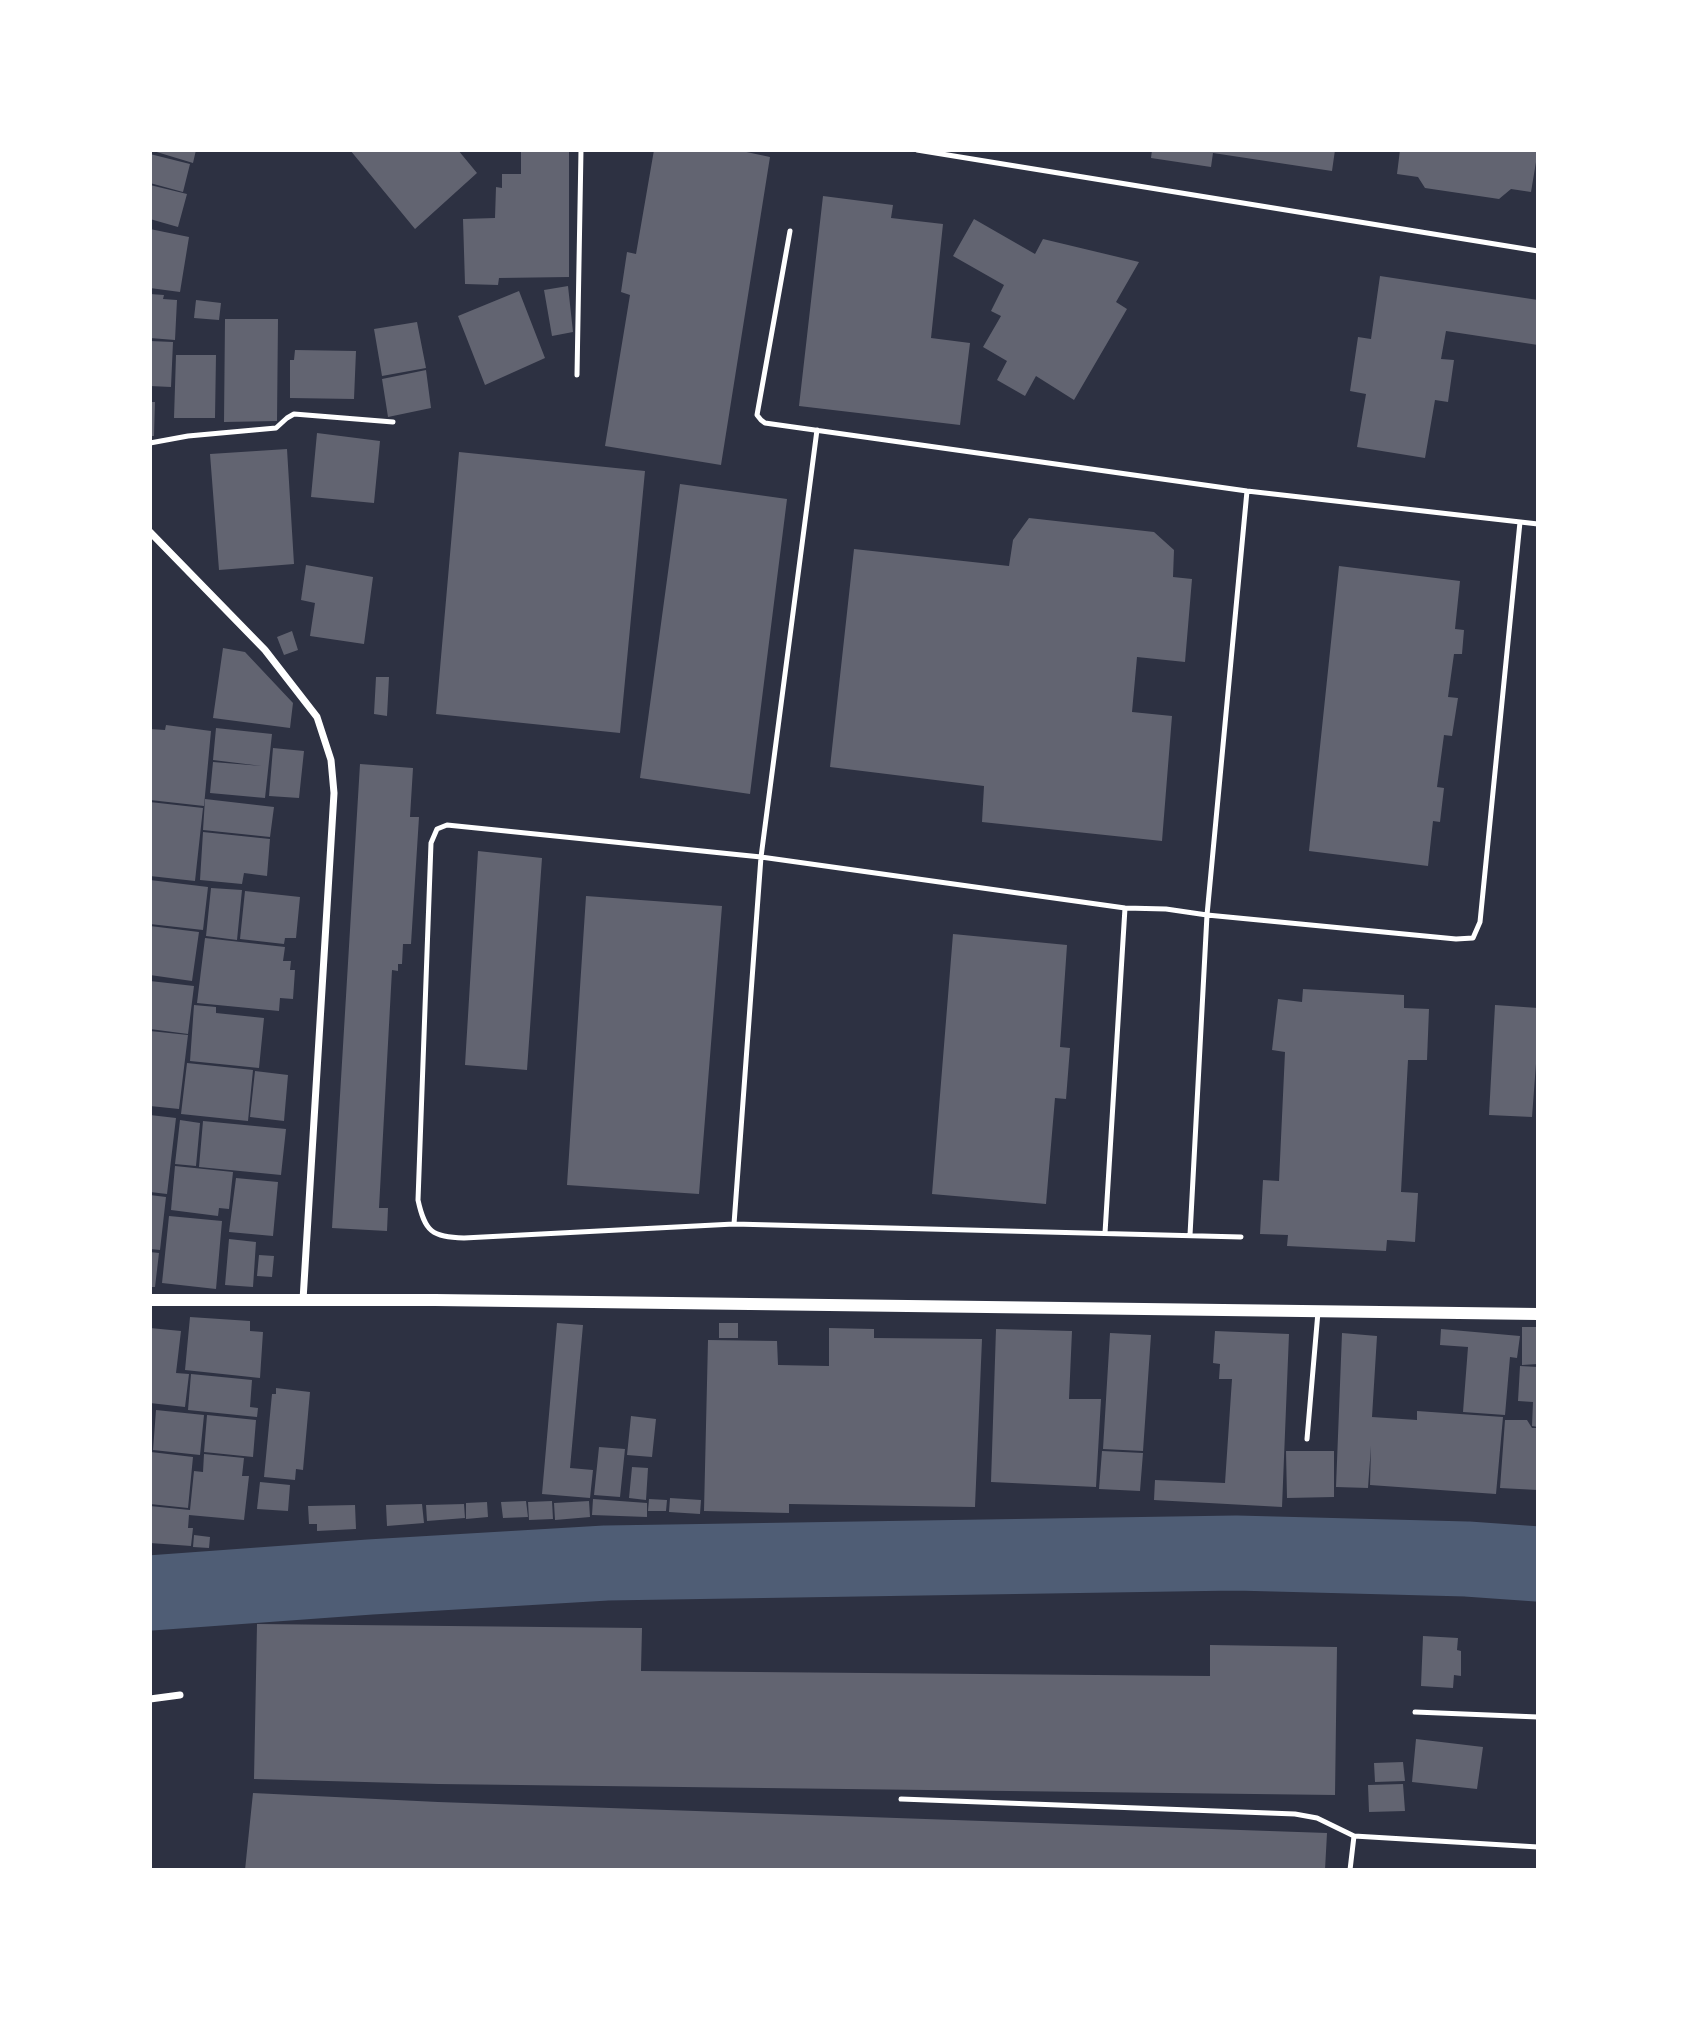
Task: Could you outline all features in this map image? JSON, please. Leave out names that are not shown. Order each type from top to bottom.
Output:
[{"type":"street","points":[[150,532],[265,650],[291,681],[317,716],[331,760],[334,793],[303,1301]]},
{"type":"street","points":[[150,1300],[435,1300],[1538,1314]]},
{"type":"street","points":[[150,1699],[180,1695]]},
{"type":"lane","points":[[577,375],[581,150]]},
{"type":"lane","points":[[917,150],[1538,251]]},
{"type":"lane","points":[[790,231],[757,415],[765,423],[1248,491],[1538,524]]},
{"type":"lane","points":[[150,443],[188,436],[276,428],[294,414],[393,422]]},
{"type":"lane","points":[[734,1224],[761,857],[817,430]]},
{"type":"lane","points":[[1190,1235],[1207,915],[1248,491]]},
{"type":"lane","points":[[1241,1237],[734,1224],[443,1237],[428,1229],[418,1200],[431,843],[438,830],[447,825],[761,857],[1125,908],[1166,909],[1456,939],[1472,938],[1480,922],[1520,522]]},
{"type":"lane","points":[[1105,1233],[1125,908]]},
{"type":"lane","points":[[1307,1439],[1318,1312]]},
{"type":"lane","points":[[1415,1712],[1538,1717]]},
{"type":"lane","points":[[901,1799],[1295,1814],[1317,1818],[1354,1836],[1538,1847]]},
{"type":"lane","points":[[1350,1870],[1354,1836]]},
{"type":"building","points":[[150,150],[196,150],[193,163]]},
{"type":"building","points":[[350,150],[458,150],[477,173],[415,229]]},
{"type":"building","points":[[521,150],[569,150],[569,277],[499,278],[498,285],[465,284],[463,219],[495,218],[496,187],[502,188],[502,174],[521,174]]},
{"type":"building","points":[[654,150],[737,150],[770,157],[721,465],[605,446],[630,295],[621,292],[627,252],[636,254]]},
{"type":"building","points":[[1152,150],[1335,150],[1332,171],[1213,153],[1211,167],[1151,158]]},
{"type":"building","points":[[1400,150],[1538,150],[1531,192],[1511,189],[1499,199],[1425,188],[1418,177],[1397,174]]},
{"type":"building","points":[[150,154],[190,164],[183,192],[150,183]]},
{"type":"building","points":[[150,185],[187,194],[178,227],[150,219]]},
{"type":"building","points":[[823,196],[893,205],[891,218],[943,224],[931,338],[970,343],[960,425],[799,406]]},
{"type":"building","points":[[974,219],[1035,254],[1043,239],[1139,262],[1116,302],[1127,309],[1074,400],[1036,376],[1025,396],[997,380],[1007,361],[983,347],[1001,316],[991,311],[1004,285],[953,256]]},
{"type":"building","points":[[150,229],[189,237],[180,292],[150,288]]},
{"type":"building","points":[[1380,276],[1538,300],[1538,345],[1446,331],[1441,359],[1454,360],[1448,402],[1435,400],[1425,458],[1357,447],[1366,394],[1350,391],[1358,337],[1371,339]]},
{"type":"building","points":[[568,286],[573,332],[552,336],[544,290]]},
{"type":"building","points":[[519,291],[545,358],[485,385],[458,316]]},
{"type":"building","points":[[150,294],[177,300],[175,340],[150,338]]},
{"type":"building","points":[[196,300],[221,303],[219,320],[194,318]]},
{"type":"building","points":[[225,319],[278,319],[277,421],[224,422]]},
{"type":"building","points":[[417,322],[426,368],[382,376],[374,329]]},
{"type":"building","points":[[150,341],[173,342],[171,387],[150,386]]},
{"type":"building","points":[[295,350],[356,351],[354,399],[290,398],[290,360],[294,360]]},
{"type":"building","points":[[176,355],[216,355],[215,418],[174,418]]},
{"type":"building","points":[[426,370],[431,408],[388,417],[382,379]]},
{"type":"building","points":[[150,402],[155,402],[154,436],[150,436]]},
{"type":"building","points":[[317,433],[380,441],[374,503],[311,497]]},
{"type":"building","points":[[287,449],[294,564],[219,570],[210,454]]},
{"type":"building","points":[[459,452],[645,471],[620,733],[436,714]]},
{"type":"building","points":[[680,484],[787,499],[750,794],[640,778]]},
{"type":"building","points":[[1029,518],[1154,532],[1174,550],[1173,577],[1192,579],[1185,662],[1137,657],[1132,712],[1172,716],[1162,841],[982,822],[984,786],[830,767],[854,549],[1009,566],[1013,540]]},
{"type":"building","points":[[306,565],[373,577],[364,644],[310,636],[315,603],[301,600]]},
{"type":"building","points":[[1339,566],[1460,581],[1455,629],[1464,630],[1462,654],[1454,654],[1448,697],[1458,698],[1452,736],[1444,735],[1437,787],[1444,788],[1440,822],[1433,821],[1428,866],[1309,851]]},
{"type":"building","points":[[292,631],[298,650],[284,655],[277,637]]},
{"type":"building","points":[[223,648],[245,652],[293,703],[290,728],[213,718]]},
{"type":"building","points":[[376,677],[389,677],[387,716],[374,714]]},
{"type":"building","points":[[166,725],[211,731],[204,806],[150,800],[150,729],[165,730]]},
{"type":"building","points":[[216,728],[272,734],[265,798],[210,793],[213,762],[262,766],[213,760]]},
{"type":"building","points":[[273,748],[304,751],[299,798],[269,796]]},
{"type":"building","points":[[360,764],[413,768],[410,817],[419,817],[411,944],[403,944],[402,964],[398,964],[398,971],[392,970],[379,1208],[388,1208],[387,1231],[332,1228]]},
{"type":"building","points":[[205,799],[274,807],[270,837],[203,830]]},
{"type":"building","points":[[150,802],[203,808],[195,881],[150,876]]},
{"type":"building","points":[[203,832],[270,839],[267,876],[244,873],[242,884],[200,880]]},
{"type":"building","points":[[478,851],[542,858],[527,1070],[465,1065]]},
{"type":"building","points":[[150,880],[208,887],[203,930],[150,924]]},
{"type":"building","points":[[211,888],[242,890],[237,940],[206,936]]},
{"type":"building","points":[[245,891],[300,897],[296,938],[285,938],[284,944],[240,939]]},
{"type":"building","points":[[586,896],[722,906],[699,1194],[567,1185]]},
{"type":"building","points":[[150,926],[199,932],[192,981],[150,975]]},
{"type":"building","points":[[953,934],[1067,945],[1060,1047],[1070,1048],[1066,1099],[1055,1098],[1046,1204],[932,1194]]},
{"type":"building","points":[[205,938],[285,947],[283,961],[291,961],[290,970],[295,970],[293,999],[280,998],[279,1011],[197,1003]]},
{"type":"building","points":[[150,981],[194,986],[188,1034],[150,1029]]},
{"type":"building","points":[[1303,989],[1404,995],[1404,1008],[1429,1009],[1427,1060],[1408,1060],[1401,1192],[1418,1193],[1415,1242],[1387,1240],[1386,1251],[1287,1246],[1288,1235],[1260,1234],[1263,1180],[1279,1181],[1285,1052],[1272,1050],[1278,999],[1302,1002]]},
{"type":"building","points":[[194,1005],[216,1007],[216,1013],[264,1018],[259,1068],[190,1061]]},
{"type":"building","points":[[1495,1005],[1538,1008],[1532,1117],[1489,1115]]},
{"type":"building","points":[[150,1031],[188,1035],[179,1109],[150,1106]]},
{"type":"building","points":[[187,1063],[253,1070],[248,1121],[181,1114]]},
{"type":"building","points":[[255,1071],[288,1075],[284,1121],[250,1117]]},
{"type":"building","points":[[150,1115],[176,1118],[167,1194],[150,1192]]},
{"type":"building","points":[[180,1120],[200,1123],[196,1166],[175,1164]]},
{"type":"building","points":[[203,1121],[286,1129],[281,1175],[199,1167]]},
{"type":"building","points":[[175,1166],[233,1172],[229,1209],[219,1208],[218,1216],[171,1210]]},
{"type":"building","points":[[236,1178],[278,1182],[273,1236],[229,1232]]},
{"type":"building","points":[[150,1195],[166,1197],[160,1250],[150,1249]]},
{"type":"building","points":[[169,1216],[222,1221],[216,1289],[162,1283]]},
{"type":"building","points":[[229,1239],[256,1242],[253,1287],[225,1285]]},
{"type":"building","points":[[150,1252],[159,1253],[155,1287],[150,1287]]},
{"type":"building","points":[[259,1255],[274,1256],[272,1277],[257,1276]]},
{"type":"building","points":[[190,1317],[250,1321],[250,1331],[263,1332],[260,1378],[185,1370]]},
{"type":"building","points":[[557,1323],[583,1325],[570,1468],[593,1470],[590,1498],[542,1494]]},
{"type":"building","points":[[719,1323],[738,1323],[738,1338],[719,1338]]},
{"type":"building","points":[[1522,1327],[1538,1327],[1538,1364],[1522,1365]]},
{"type":"building","points":[[150,1328],[181,1331],[176,1373],[189,1374],[185,1407],[150,1403]]},
{"type":"building","points":[[829,1328],[874,1329],[874,1338],[982,1339],[975,1507],[789,1504],[789,1513],[704,1511],[708,1340],[777,1341],[778,1365],[829,1366]]},
{"type":"building","points":[[996,1329],[1072,1331],[1069,1399],[1101,1399],[1096,1487],[991,1482]]},
{"type":"building","points":[[1441,1329],[1520,1336],[1517,1358],[1510,1357],[1505,1415],[1463,1412],[1468,1347],[1440,1345]]},
{"type":"building","points":[[1215,1331],[1289,1334],[1282,1507],[1154,1500],[1155,1480],[1225,1483],[1232,1379],[1219,1379],[1220,1364],[1213,1363]]},
{"type":"building","points":[[1110,1333],[1151,1335],[1143,1451],[1103,1449]]},
{"type":"building","points":[[1342,1333],[1377,1336],[1372,1417],[1417,1420],[1417,1411],[1503,1417],[1496,1494],[1370,1485],[1371,1446],[1368,1488],[1336,1487]]},
{"type":"building","points":[[1520,1366],[1538,1367],[1538,1427],[1532,1426],[1533,1402],[1518,1401]]},
{"type":"building","points":[[191,1374],[252,1380],[250,1407],[258,1408],[257,1417],[188,1410]]},
{"type":"building","points":[[276,1388],[310,1392],[303,1470],[296,1469],[295,1480],[264,1477],[272,1394],[276,1394]]},
{"type":"building","points":[[156,1410],[204,1415],[200,1455],[153,1450]]},
{"type":"building","points":[[207,1415],[256,1420],[253,1457],[204,1452]]},
{"type":"building","points":[[631,1416],[656,1419],[652,1457],[627,1455]]},
{"type":"building","points":[[1505,1420],[1527,1420],[1532,1428],[1538,1428],[1538,1490],[1500,1488]]},
{"type":"building","points":[[599,1447],[625,1449],[620,1497],[594,1495]]},
{"type":"building","points":[[1102,1451],[1143,1453],[1140,1491],[1099,1489]]},
{"type":"building","points":[[1286,1451],[1334,1451],[1334,1497],[1287,1498]]},
{"type":"building","points":[[151,1452],[193,1457],[188,1508],[150,1504]]},
{"type":"building","points":[[204,1454],[244,1458],[242,1476],[249,1476],[244,1520],[189,1515],[188,1528],[193,1528],[191,1546],[150,1543],[150,1506],[190,1510],[194,1471],[203,1472]]},
{"type":"building","points":[[632,1467],[648,1468],[646,1500],[629,1498]]},
{"type":"building","points":[[260,1482],[290,1485],[288,1511],[257,1509]]},
{"type":"building","points":[[670,1498],[701,1500],[700,1514],[669,1512]]},
{"type":"building","points":[[593,1499],[647,1503],[647,1517],[592,1515]]},
{"type":"building","points":[[649,1499],[667,1500],[666,1511],[648,1511]]},
{"type":"building","points":[[526,1501],[528,1517],[503,1518],[501,1502]]},
{"type":"building","points":[[552,1501],[553,1519],[529,1520],[528,1502]]},
{"type":"building","points":[[589,1501],[590,1517],[555,1520],[554,1503]]},
{"type":"building","points":[[487,1502],[488,1517],[466,1519],[466,1503]]},
{"type":"building","points":[[422,1504],[424,1523],[387,1526],[386,1505]]},
{"type":"building","points":[[464,1504],[465,1518],[427,1521],[426,1505]]},
{"type":"building","points":[[355,1505],[356,1529],[317,1531],[317,1524],[309,1524],[308,1506]]},
{"type":"building","points":[[194,1535],[210,1537],[209,1548],[193,1547]]},
{"type":"building","points":[[257,1624],[642,1628],[641,1671],[1210,1676],[1210,1645],[1337,1647],[1335,1795],[438,1784],[254,1779]]},
{"type":"building","points":[[1423,1636],[1458,1638],[1461,1676],[1454,1675],[1453,1688],[1421,1686]]},
{"type":"building","points":[[1416,1739],[1483,1747],[1477,1789],[1412,1782]]},
{"type":"building","points":[[1403,1762],[1405,1781],[1375,1782],[1374,1763]]},
{"type":"building","points":[[1403,1784],[1405,1811],[1369,1812],[1368,1785]]},
{"type":"building","points":[[253,1793],[438,1802],[1327,1833],[1325,1870],[245,1870]]},
{"type":"waterway","points":[[150,1593],[606,1563],[1236,1553],[1467,1559],[1538,1564]]}]
